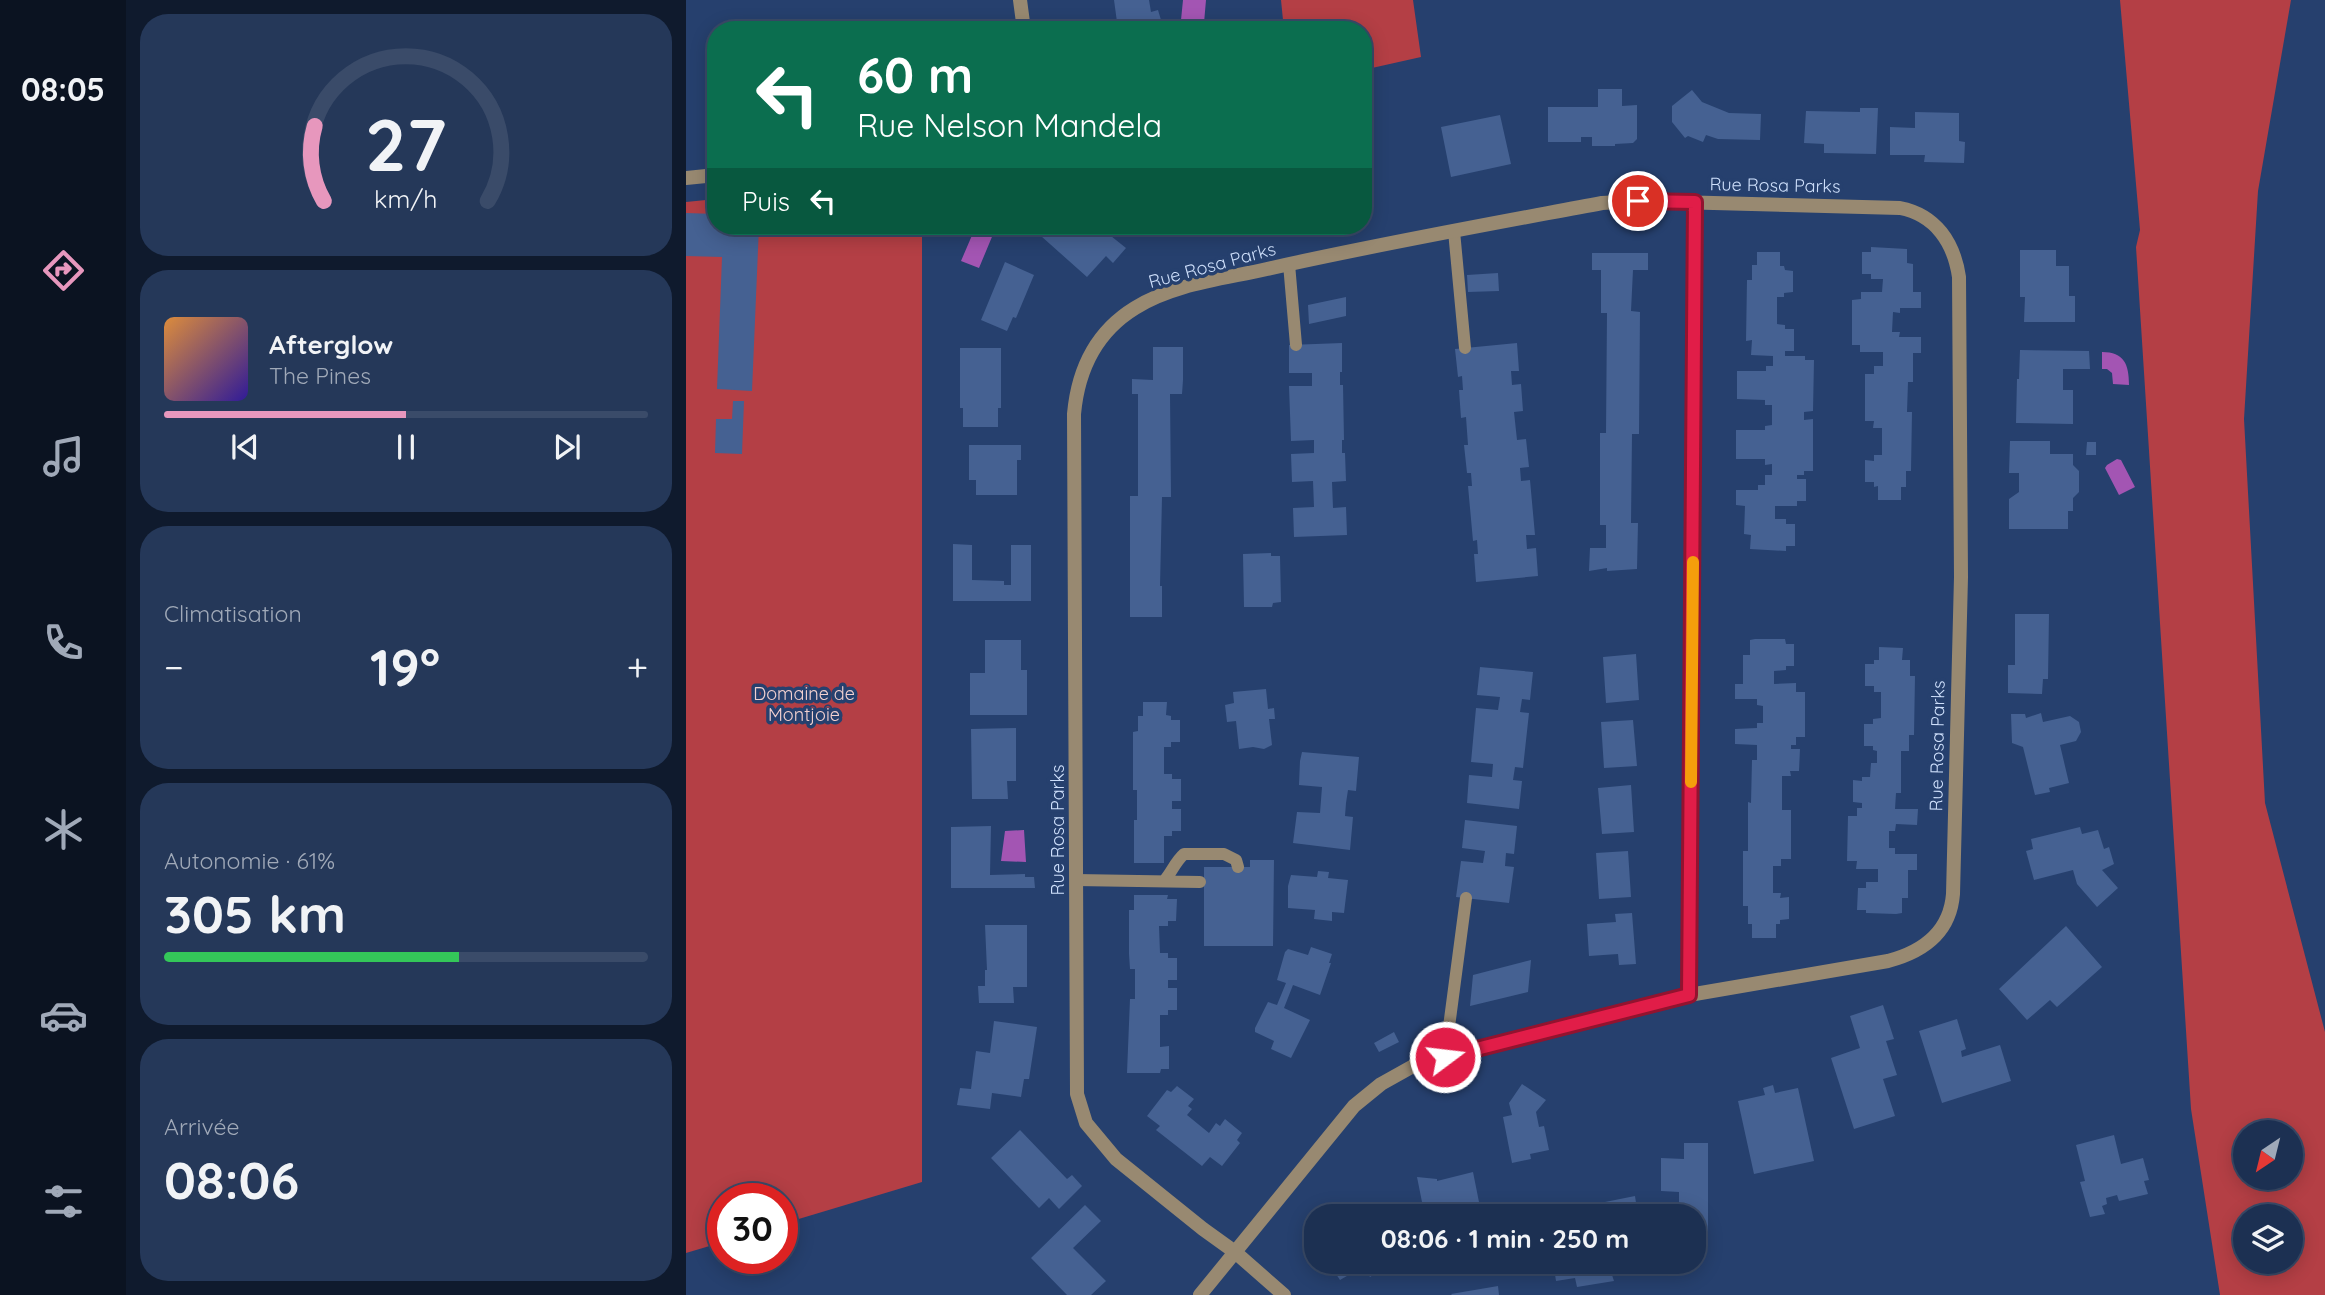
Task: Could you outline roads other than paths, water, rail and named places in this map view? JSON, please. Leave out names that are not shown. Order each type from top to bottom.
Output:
[{"type":"street","points":[[1020,0],[1023,21]]},
{"type":"street","points":[[686,178],[707,175]]},
{"type":"street","points":[[1689,995],[1695,202]]},
{"type":"street","name":"Rue Rosa Parks","points":[[1200,1295],[1354,1106],[1381,1084],[1415,1065],[1689,995],[1888,961],[1923,948],[1940,931],[1952,906],[1961,578],[1959,278],[1954,253],[1941,231],[1923,215],[1900,208],[1695,202],[1602,203],[1454,230],[1190,287],[1151,299],[1127,314],[1107,331],[1093,349],[1076,392],[1074,414],[1077,1094],[1086,1123],[1116,1159],[1203,1230],[1235,1252]]},
{"type":"street","points":[[1235,1252],[1284,1295]]},
{"type":"lane","points":[[1454,230],[1465,348]]},
{"type":"lane","points":[[1289,264],[1296,345]]},
{"type":"lane","points":[[1164,881],[1173,871],[1176,861],[1184,854],[1224,854],[1236,860],[1238,867]]},
{"type":"lane","points":[[1076,880],[1200,882]]},
{"type":"lane","points":[[1445,1057],[1466,898]]},
{"type":"park label","name":"Domaine de Montjoie","points":[[804,703]]}]
